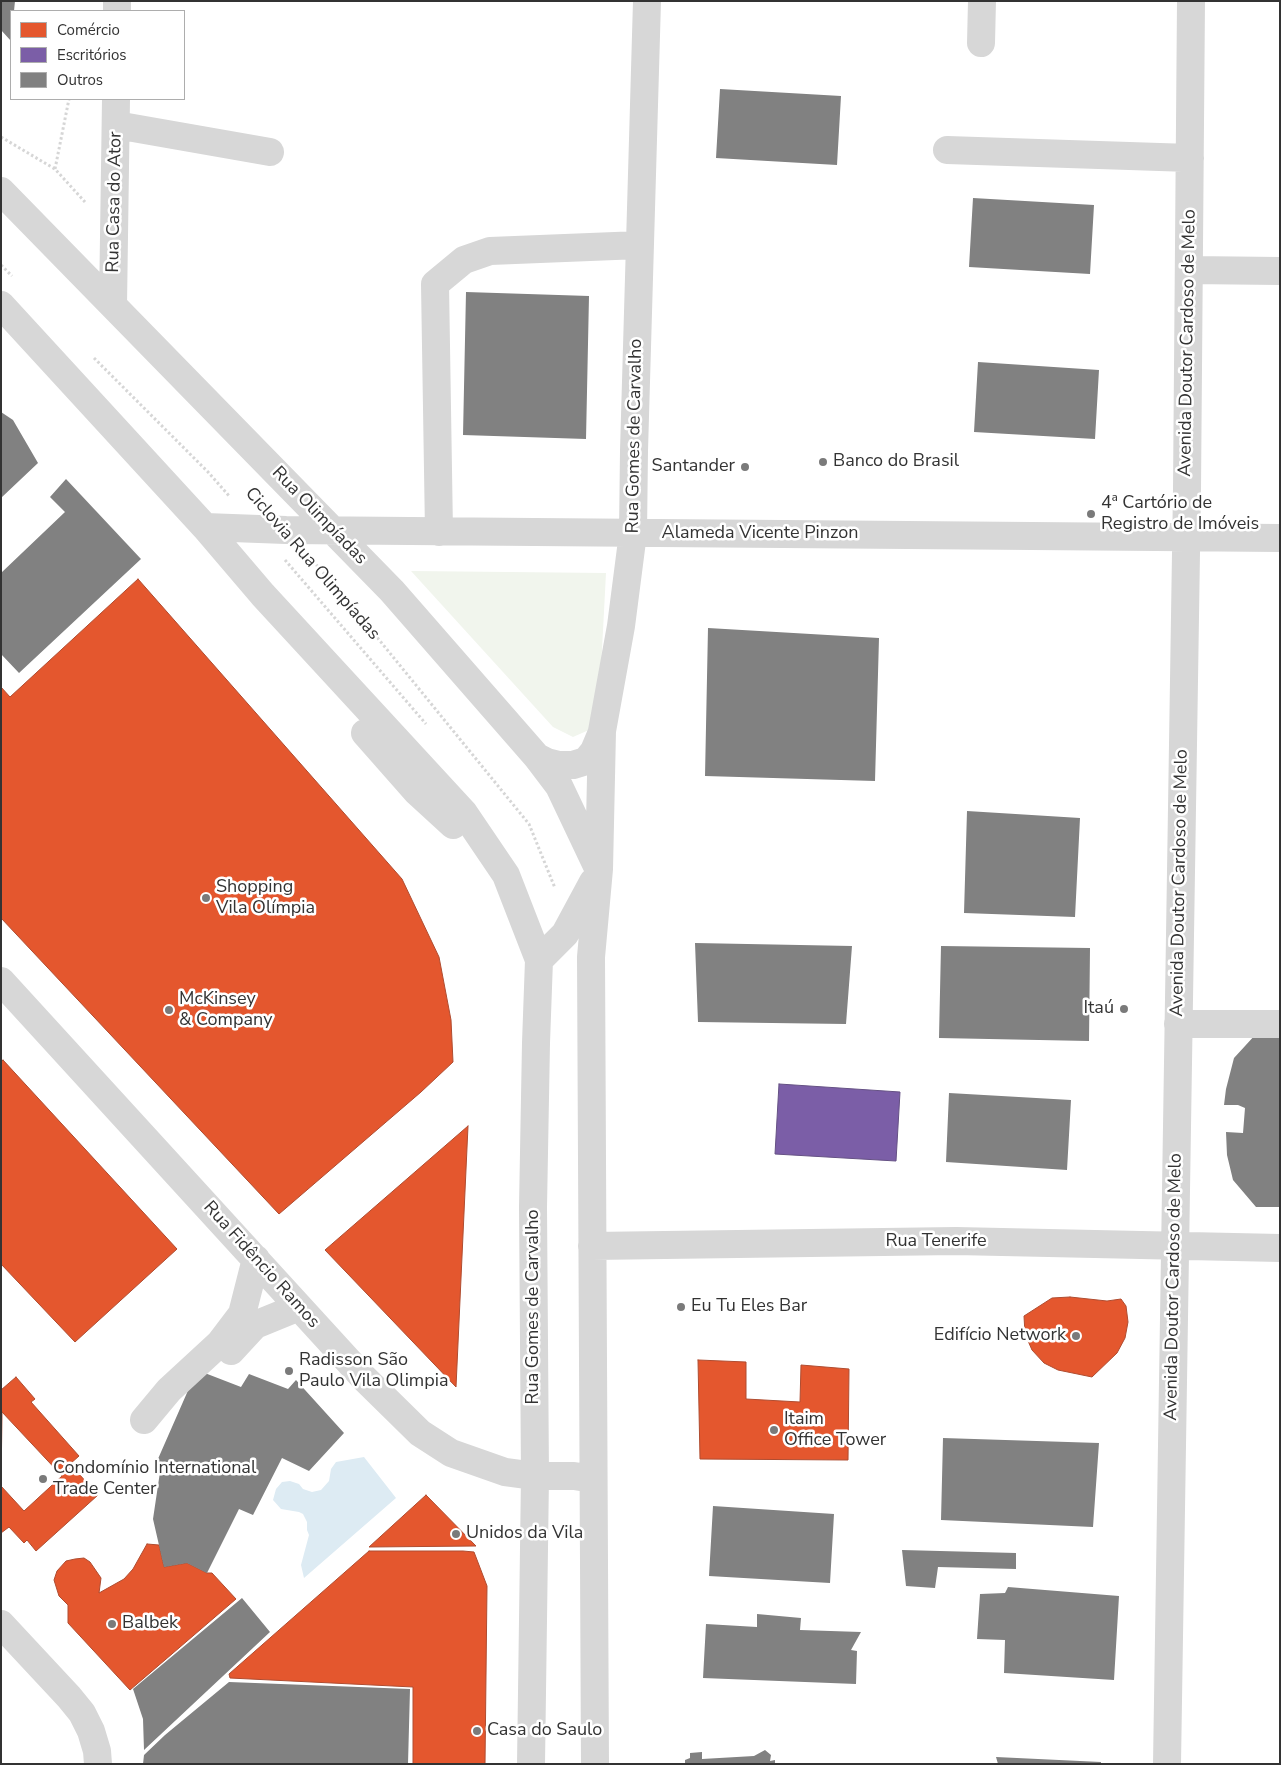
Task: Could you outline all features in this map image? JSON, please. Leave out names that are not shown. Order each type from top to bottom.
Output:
[{"type":"street","name":"Rua Gomes de Carvalho","points":[[595,1764],[590,956],[599,869],[602,731],[621,626],[633,533],[647,1]]},
{"type":"street","points":[[982,1],[982,43]]},
{"type":"street","name":"Avenida Doutor Cardoso de Melo","points":[[1167,1764],[1189,270],[1191,1]]},
{"type":"street","points":[[116,112],[270,152]]},
{"type":"street","name":"Rua Casa do Ator","points":[[113,305],[116,112]]},
{"type":"street","points":[[947,150],[1190,158]]},
{"type":"street","name":"Rua Olimpíadas","points":[[1,191],[392,591],[537,756],[559,786],[599,869]]},
{"type":"street","points":[[439,532],[435,284],[464,260],[490,251],[640,245]]},
{"type":"street","points":[[1189,270],[1280,271]]},
{"type":"street","points":[[1,305],[464,813],[506,874],[540,960]]},
{"type":"street","name":"Alameda Vicente Pinzon","points":[[205,527],[335,531],[1280,538]]},
{"type":"street","points":[[537,756],[547,762],[559,765],[573,765],[586,761],[594,751],[602,731]]},
{"type":"street","name":"Rua Gomes de Carvalho","points":[[531,1764],[535,1476],[533,1207],[536,1043],[540,960],[566,934],[599,869]]},
{"type":"street","name":"Rua Fidêncio Ramos","points":[[1,981],[363,1377],[420,1433],[451,1452],[505,1472],[535,1476],[574,1476],[593,1479]]},
{"type":"street","points":[[1178,1024],[1280,1024]]},
{"type":"street","name":"Rua Tenerife","points":[[592,1246],[956,1241],[1280,1248]]},
{"type":"street","points":[[256,1260],[242,1314],[220,1343],[169,1390],[144,1420],[162,1415],[176,1406],[255,1326],[299,1307]]},
{"type":"street","points":[[1,1624],[82,1713],[91,1731],[97,1751],[98,1764]]},
{"type":"path","points":[[55,169],[69,100]]},
{"type":"path","points":[[1,137],[55,169],[114,235]]},
{"type":"path","name":"Ciclovia Rua Olimpíadas","points":[[286,530],[342,593],[529,824],[556,891],[566,934]]},
{"type":"shaded area","points":[[411,571],[606,573],[598,726],[573,737],[553,727]]},
{"type":"shaded area","points":[[364,1457],[396,1498],[304,1578],[301,1565],[309,1535],[307,1522],[303,1514],[299,1512],[281,1509],[273,1500],[276,1489],[282,1482],[290,1481],[312,1492],[321,1490],[329,1481],[331,1469],[336,1462]]},
{"type":"building: Comércio","name":"Shopping Vila Olímpia","points":[[138,579],[402,879],[439,957],[451,1020],[453,1062],[421,1092],[279,1214],[1,918],[1,687],[10,697]]},
{"type":"building: Comércio","points":[[3,1060],[177,1249],[75,1342],[1,1264],[1,1062]]},
{"type":"building: Comércio","points":[[468,1126],[456,1387],[325,1250]]},
{"type":"building: Comércio","name":"Edifício Network","points":[[1070,1297],[1107,1301],[1121,1299],[1126,1306],[1128,1322],[1125,1338],[1117,1353],[1092,1377],[1058,1370],[1044,1363],[1032,1350],[1025,1334],[1024,1316],[1052,1298]]},
{"type":"building: Comércio","name":"Itaim Office Tower","points":[[698,1360],[746,1362],[746,1399],[800,1402],[801,1365],[849,1369],[848,1460],[700,1459]]},
{"type":"building: Comércio","name":"Condomínio International Trade Center","points":[[16,1377],[35,1399],[31,1402],[79,1456],[70,1464],[98,1495],[36,1551],[27,1540],[24,1543],[9,1527],[1,1533],[1,1390]]},
{"type":"building: Comércio","points":[[2,1412],[62,1476],[24,1511],[1,1486]]},
{"type":"building: Comércio","points":[[426,1495],[476,1546],[369,1547]]},
{"type":"building: Comércio","points":[[147,1544],[159,1545],[164,1567],[187,1563],[207,1573],[212,1573],[236,1599],[130,1690],[68,1623],[68,1605],[59,1596],[54,1580],[57,1571],[66,1561],[84,1558],[90,1562],[101,1578],[99,1593],[124,1579],[133,1569]]},
{"type":"building: Comércio","points":[[369,1551],[474,1552],[487,1586],[485,1764],[413,1764],[413,1687],[230,1678],[229,1674]]},
{"type":"building: Escritórios","points":[[779,1084],[900,1092],[896,1161],[775,1154]]},
{"type":"building: Outros","points":[[1,1],[15,1],[14,10],[10,10],[10,40],[1,30]]},
{"type":"building: Outros","points":[[720,89],[841,96],[837,165],[716,158]]},
{"type":"building: Outros","points":[[973,198],[1094,205],[1090,274],[969,267]]},
{"type":"building: Outros","points":[[466,292],[589,296],[586,439],[463,435]]},
{"type":"building: Outros","points":[[978,362],[1099,370],[1095,439],[974,432]]},
{"type":"building: Outros","points":[[1,412],[13,420],[38,463],[1,498]]},
{"type":"building: Outros","points":[[66,479],[141,559],[19,673],[1,654],[1,573],[65,512],[50,497]]},
{"type":"building: Outros","points":[[708,628],[879,638],[875,781],[705,776]]},
{"type":"building: Outros","points":[[967,811],[1080,818],[1075,917],[964,913]]},
{"type":"building: Outros","points":[[695,943],[852,946],[846,1024],[698,1022]]},
{"type":"building: Outros","points":[[941,946],[1090,948],[1089,1041],[939,1038]]},
{"type":"building: Outros","points":[[1256,1034],[1280,1034],[1280,1207],[1256,1207],[1233,1180],[1227,1155],[1226,1132],[1243,1133],[1245,1108],[1238,1105],[1224,1105],[1226,1089],[1234,1058]]},
{"type":"building: Outros","points":[[949,1093],[1071,1100],[1067,1170],[946,1162]]},
{"type":"building: Outros","points":[[197,1370],[241,1387],[249,1374],[288,1389],[296,1380],[344,1433],[309,1471],[282,1458],[253,1515],[239,1509],[207,1573],[187,1563],[164,1567],[153,1519],[160,1472],[154,1468]]},
{"type":"building: Outros","points":[[943,1438],[1099,1443],[1093,1527],[941,1520]]},
{"type":"building: Outros","points":[[713,1506],[834,1514],[830,1583],[709,1576]]},
{"type":"building: Outros","points":[[902,1550],[1016,1553],[1016,1569],[938,1567],[935,1588],[906,1586]]},
{"type":"building: Outros","points":[[1008,1587],[1119,1596],[1114,1680],[1004,1673],[1005,1640],[977,1639],[980,1594],[1005,1593]]},
{"type":"building: Outros","points":[[242,1598],[270,1632],[144,1750],[143,1719],[133,1689]]},
{"type":"building: Outros","points":[[757,1614],[801,1618],[800,1630],[861,1632],[851,1650],[857,1651],[856,1684],[703,1678],[706,1624],[757,1627]]},
{"type":"building: Outros","points":[[229,1682],[410,1689],[408,1764],[143,1764],[144,1755]]},
{"type":"building: Outros","points":[[765,1750],[771,1755],[770,1761],[775,1760],[775,1764],[685,1764],[685,1760],[690,1758],[690,1753],[702,1752],[702,1759],[754,1756]]},
{"type":"building: Outros","points":[[996,1757],[1101,1762],[1101,1764],[998,1764]]},
{"type":"place","name":"Banco do Brasil","points":[[823,462]]},
{"type":"place","name":"Santander","points":[[745,467]]},
{"type":"place","name":"4ª Cartório de Registro de Imóveis","points":[[1091,514]]},
{"type":"place","name":"Shopping Vila Olímpia","points":[[206,898]]},
{"type":"place","name":"Itaú","points":[[1124,1009]]},
{"type":"place","name":"McKinsey & Company","points":[[169,1010]]},
{"type":"place","name":"Eu Tu Eles Bar","points":[[681,1307]]},
{"type":"place","name":"Edifício Network","points":[[1076,1336]]},
{"type":"place","name":"Radisson São Paulo Vila Olimpia","points":[[289,1371]]},
{"type":"place","name":"Itaim Office Tower","points":[[774,1430]]},
{"type":"place","name":"Condomínio International Trade Center","points":[[43,1479]]},
{"type":"place","name":"Unidos da Vila","points":[[456,1534]]},
{"type":"place","name":"Balbek","points":[[112,1624]]},
{"type":"place","name":"Casa do Saulo","points":[[477,1731]]}]
